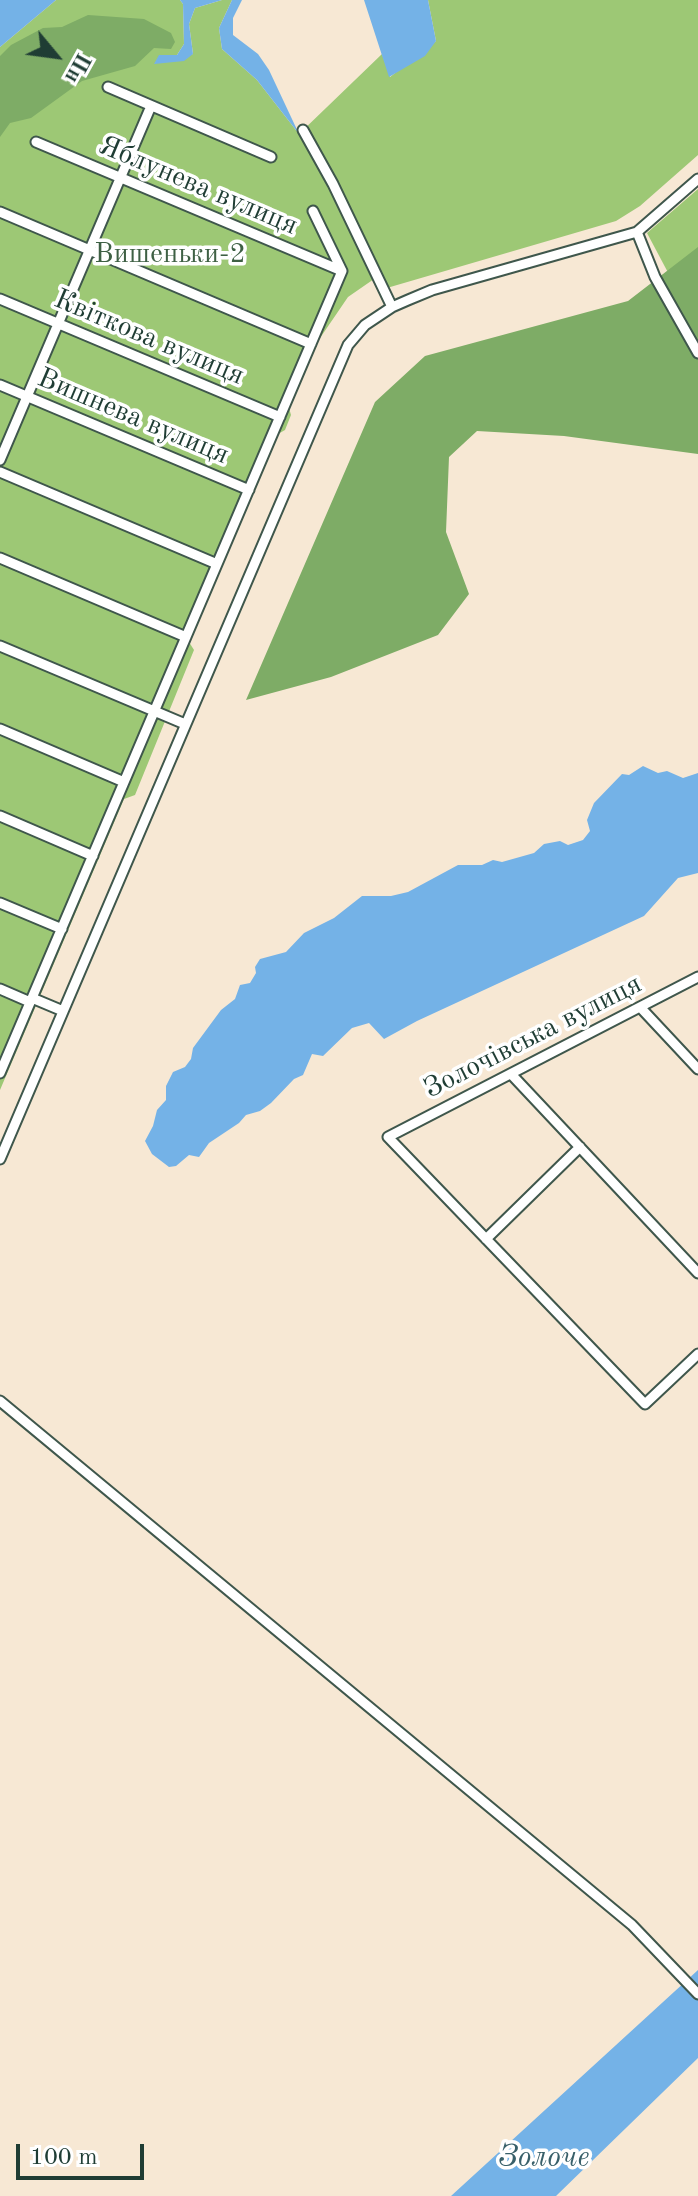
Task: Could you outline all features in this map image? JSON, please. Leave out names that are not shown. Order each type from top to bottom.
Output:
[{"type":"street","points":[[108,87],[271,157]]},
{"type":"street","points":[[0,460],[151,106]]},
{"type":"street","points":[[303,130],[333,184],[392,307]]},
{"type":"street","name":"Яблунева вулиця","points":[[36,142],[342,271]]},
{"type":"street","points":[[0,1159],[348,345],[365,325],[392,307],[432,290],[637,232],[698,179]]},
{"type":"street","points":[[0,1073],[342,271],[313,211]]},
{"type":"street","points":[[0,212],[311,344]]},
{"type":"street","points":[[637,232],[655,277],[698,353]]},
{"type":"street","name":"Квіткова вулиця","points":[[0,299],[280,417]]},
{"type":"street","name":"Вишнева вулиця","points":[[0,385],[249,490]]},
{"type":"street","points":[[0,472],[217,564]]},
{"type":"street","points":[[0,558],[186,637]]},
{"type":"street","points":[[0,646],[185,724]]},
{"type":"street","points":[[0,729],[124,782]]},
{"type":"street","points":[[0,816],[93,856]]},
{"type":"street","points":[[0,903],[62,929]]},
{"type":"street","name":"Золочівська вулиця","points":[[486,1239],[388,1137],[698,977]]},
{"type":"street","points":[[0,989],[63,1011]]},
{"type":"street","points":[[640,1007],[698,1069]]},
{"type":"street","points":[[511,1074],[698,1273]]},
{"type":"street","points":[[580,1147],[486,1239],[645,1404],[698,1354]]},
{"type":"street","points":[[0,1401],[621,1916],[698,1994]]},
{"type":"green space","name":"Вишеньки-2","points":[[56,0],[180,0],[183,4],[184,44],[177,55],[155,63],[193,54],[189,24],[195,8],[232,0],[219,28],[222,49],[257,80],[299,134],[382,54],[390,77],[436,41],[428,0],[698,0],[698,155],[640,206],[616,221],[380,290],[374,279],[348,297],[318,341],[289,408],[291,415],[285,430],[278,434],[189,642],[194,650],[135,795],[124,799],[0,1090],[0,47]]},
{"type":"green space","points":[[88,15],[144,19],[171,33],[175,42],[171,49],[154,48],[135,66],[82,81],[31,118],[10,123],[0,137],[0,56],[11,45],[43,28],[62,27]]},
{"type":"green space","points":[[698,189],[698,329],[647,233]]},
{"type":"green space","points":[[698,247],[698,454],[564,436],[477,431],[449,457],[446,532],[469,594],[438,635],[331,677],[246,700],[375,402],[425,356],[628,301]]},
{"type":"water","points":[[0,0],[56,0],[0,47]]},
{"type":"water","points":[[180,0],[222,0],[195,8],[189,24],[193,54],[184,61],[154,64],[159,55],[177,55],[184,44],[183,4]]},
{"type":"water","points":[[232,0],[242,0],[233,18],[233,35],[258,54],[269,70],[299,134],[257,80],[222,49],[219,28]]},
{"type":"water","points":[[364,0],[428,0],[436,41],[425,56],[389,77]]},
{"type":"water","points":[[643,766],[683,778],[698,773],[698,873],[678,878],[644,916],[384,1039],[369,1023],[352,1028],[323,1056],[312,1054],[303,1075],[294,1079],[260,1111],[246,1115],[209,1143],[199,1157],[189,1155],[176,1166],[169,1167],[152,1154],[145,1141],[157,1110],[166,1100],[166,1086],[173,1072],[185,1067],[191,1059],[193,1048],[221,1010],[235,999],[240,985],[250,983],[260,959],[286,952],[304,933],[334,918],[362,896],[391,896],[408,892],[458,865],[482,865],[493,860],[502,862],[534,853],[544,844],[560,841],[568,845],[583,840],[590,831],[587,820],[594,803],[622,774],[629,775]]},
{"type":"water","name":"Золоче","points":[[698,1970],[698,2058],[556,2196],[451,2196]]}]
